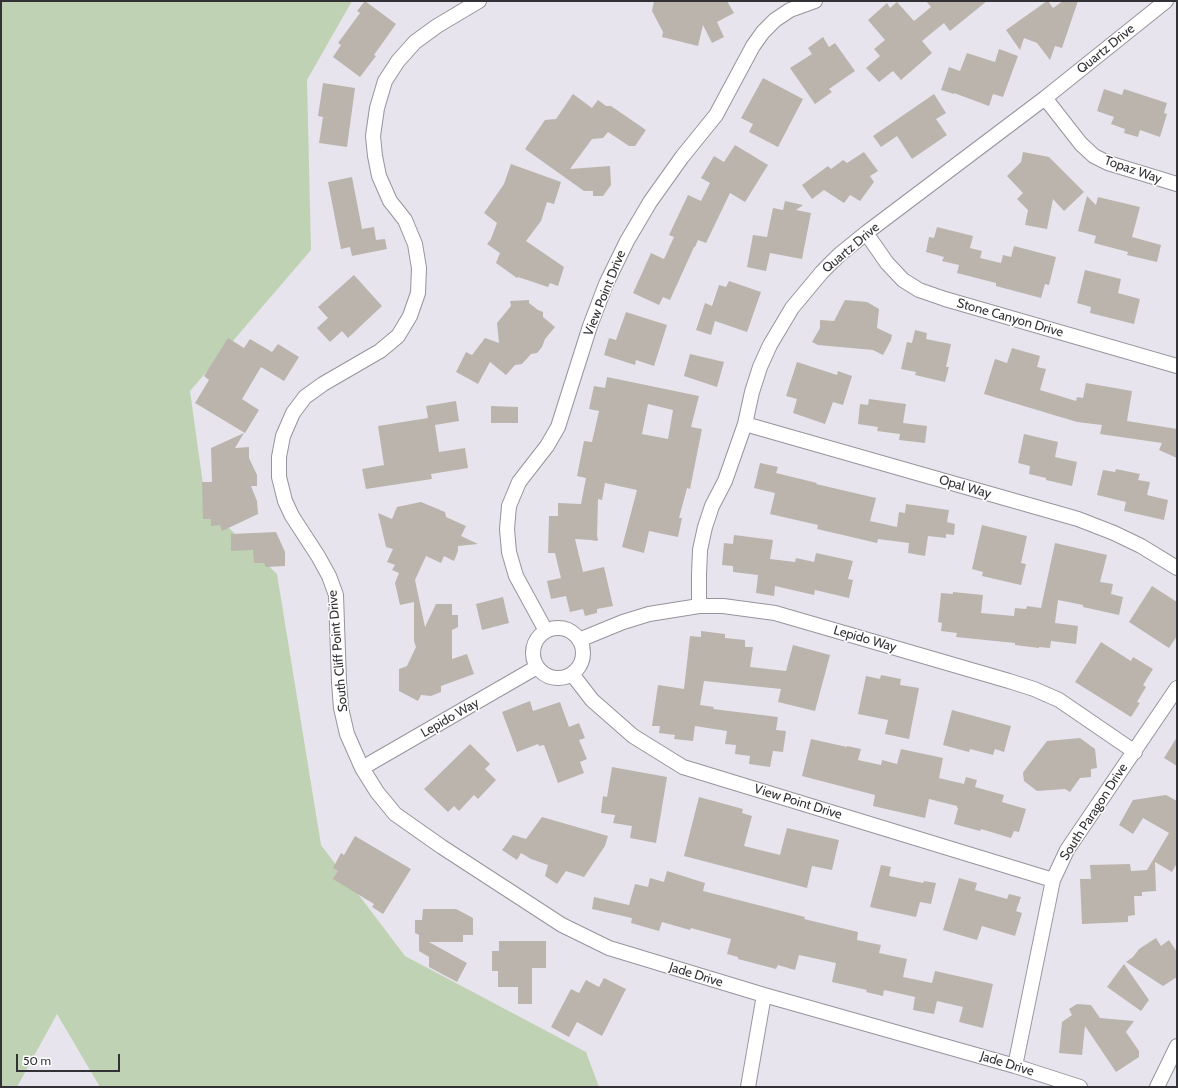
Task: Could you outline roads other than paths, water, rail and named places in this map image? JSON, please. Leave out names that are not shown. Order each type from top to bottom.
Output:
[{"type":"street","name":"South Cliff Point Drive","points":[[362,768],[347,734],[341,708],[338,682],[336,595],[329,576],[292,516],[285,501],[279,477],[279,457],[283,436],[293,413],[306,398],[322,384],[380,351],[398,336],[410,316],[418,292],[419,268],[415,244],[405,220],[390,201],[379,176],[374,156],[373,136],[377,108],[386,82],[398,61],[415,42],[437,26],[479,1]]},
{"type":"street","name":"View Point Drive","points":[[546,631],[516,576],[509,552],[507,529],[509,506],[519,482],[547,446],[558,427],[590,326],[606,284],[627,241],[650,202],[682,156],[716,115],[753,46],[763,32],[775,20],[790,10],[815,1]]},
{"type":"street","name":"Quartz Drive","points":[[699,606],[700,550],[705,527],[712,506],[725,481],[745,424],[752,392],[760,367],[780,325],[792,308],[822,272],[839,255],[1044,98],[1166,1]]},
{"type":"street","name":"Topaz Way","points":[[1044,98],[1081,144],[1094,156],[1108,163],[1177,184]]},
{"type":"street","name":"Stone Canyon Drive","points":[[866,233],[887,263],[903,280],[919,290],[945,300],[1177,366]]},
{"type":"street","name":"Opal Way","points":[[745,424],[1078,519],[1114,533],[1141,546],[1177,568]]},
{"type":"street","name":"Lepido Way","points":[[580,640],[623,622],[649,614],[699,606],[723,606],[775,613],[1034,689],[1059,700],[1135,752]]},
{"type":"street","points":[[557,628],[566,629],[574,633],[580,640],[583,651],[582,660],[572,674],[562,678],[554,678],[546,675],[534,662],[534,644],[539,636],[546,631],[557,628]]},
{"type":"street","name":"Lepido Way","points":[[362,768],[537,667]]},
{"type":"street","name":"View Point Drive","points":[[572,674],[592,700],[633,736],[683,767],[1053,880]]},
{"type":"street","name":"South Paragon Drive","points":[[1015,1066],[1053,880],[1067,850],[1135,752],[1177,688]]},
{"type":"street","name":"Jade Drive","points":[[362,768],[377,792],[395,814],[562,925],[609,948],[764,995],[1015,1066],[1080,1087]]},
{"type":"street","points":[[748,1087],[764,995]]},
{"type":"street","points":[[1157,1087],[1177,1046]]}]
